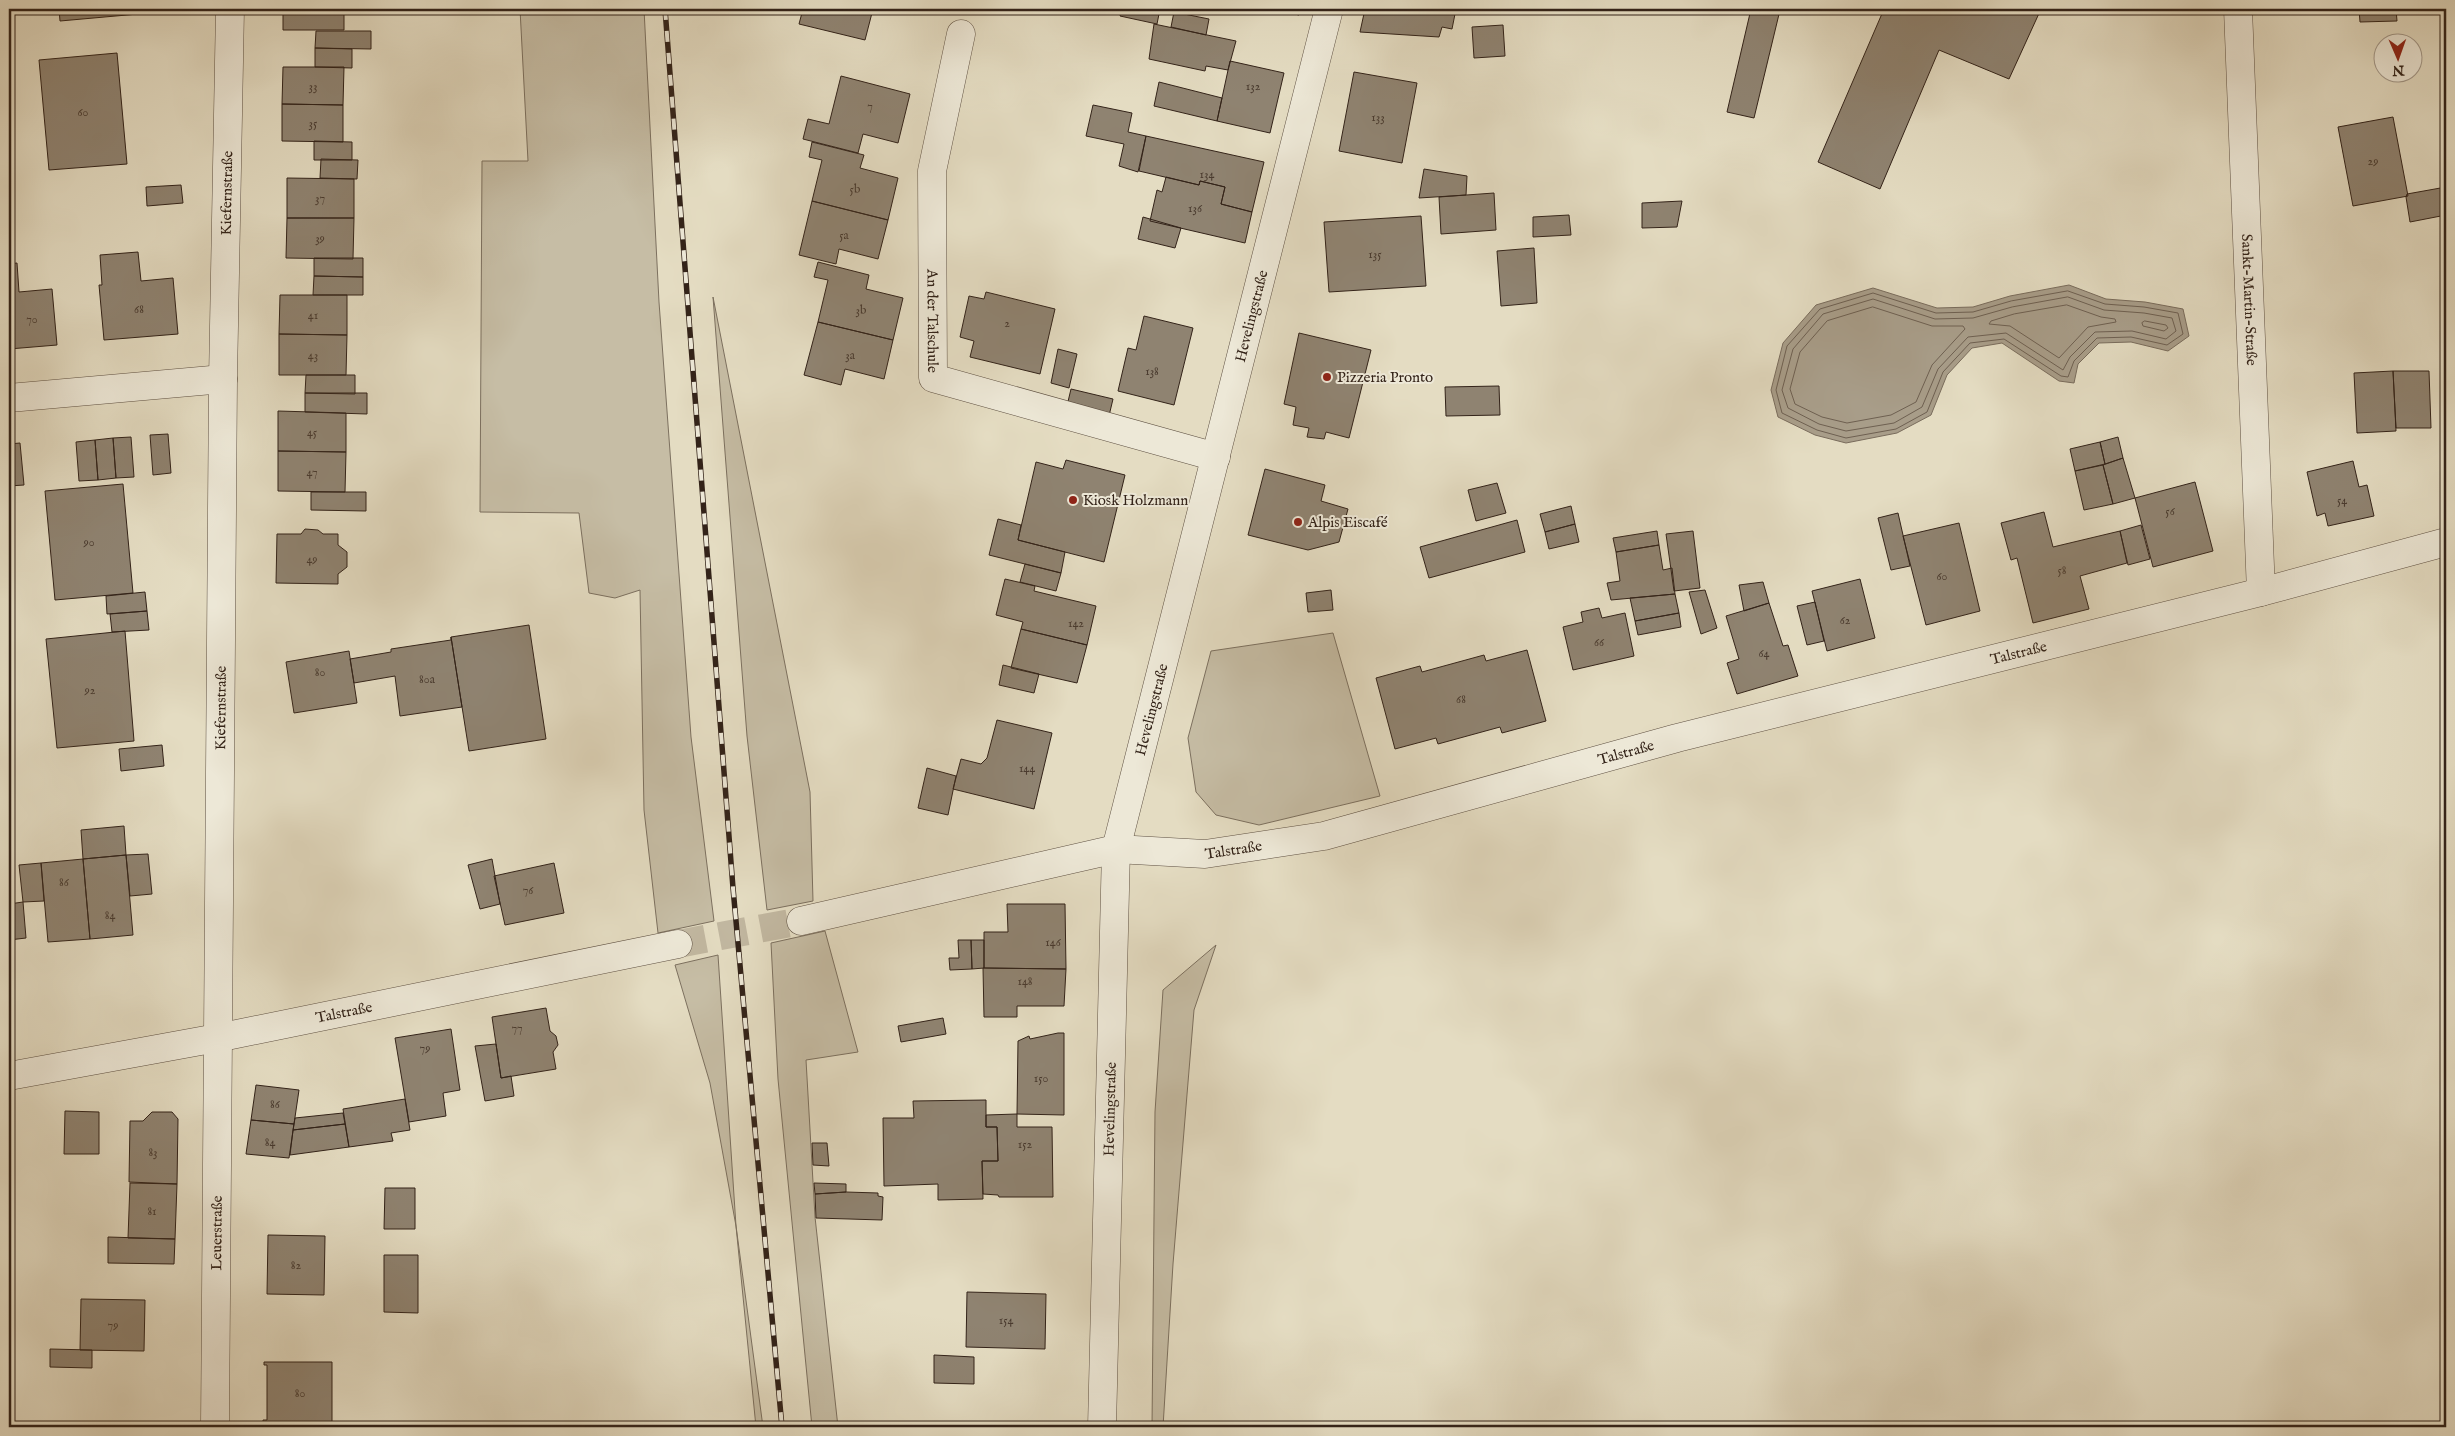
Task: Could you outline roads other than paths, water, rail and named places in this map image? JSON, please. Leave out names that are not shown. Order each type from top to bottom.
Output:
[{"type":"street","name":"Kiefernstraße","points":[[217,1038],[223,379],[230,9]]},
{"type":"street","name":"Hevelingstraße","points":[[1102,1427],[1116,849],[1329,9]]},
{"type":"street","name":"Sankt-Martin-Straße","points":[[2238,9],[2261,592]]},
{"type":"street","name":"An der Talschule","points":[[961,34],[932,171],[934,378],[1216,457]]},
{"type":"street","points":[[9,398],[223,379]]},
{"type":"street","name":"Talstraße","points":[[801,921],[1116,849],[1204,854],[1324,836],[1677,738],[2261,592],[2446,542]]},
{"type":"street","name":"Talstraße","points":[[9,1076],[217,1038],[678,944]]},
{"type":"street","name":"Leuerstraße","points":[[214,1427],[217,1038]]},
{"type":"water","points":[[2069,285],[2106,299],[2145,302],[2183,309],[2189,336],[2168,351],[2131,342],[2099,343],[2078,364],[2074,383],[2059,381],[2002,343],[1972,348],[1947,375],[1931,415],[1897,433],[1846,443],[1815,435],[1778,417],[1771,390],[1783,343],[1816,305],[1873,288],[1937,308],[1973,307],[2010,296]]},
{"type":"tunnel","points":[[678,944],[801,921]]},
{"type":"railway","points":[[665,9],[733,888],[782,1427]]},
{"type":"place","name":"Pizzeria Pronto","points":[[1327,377]]},
{"type":"place","name":"Kiosk Holzmann","points":[[1073,500]]},
{"type":"place","name":"Alpis Eiscafé","points":[[1298,522]]}]
